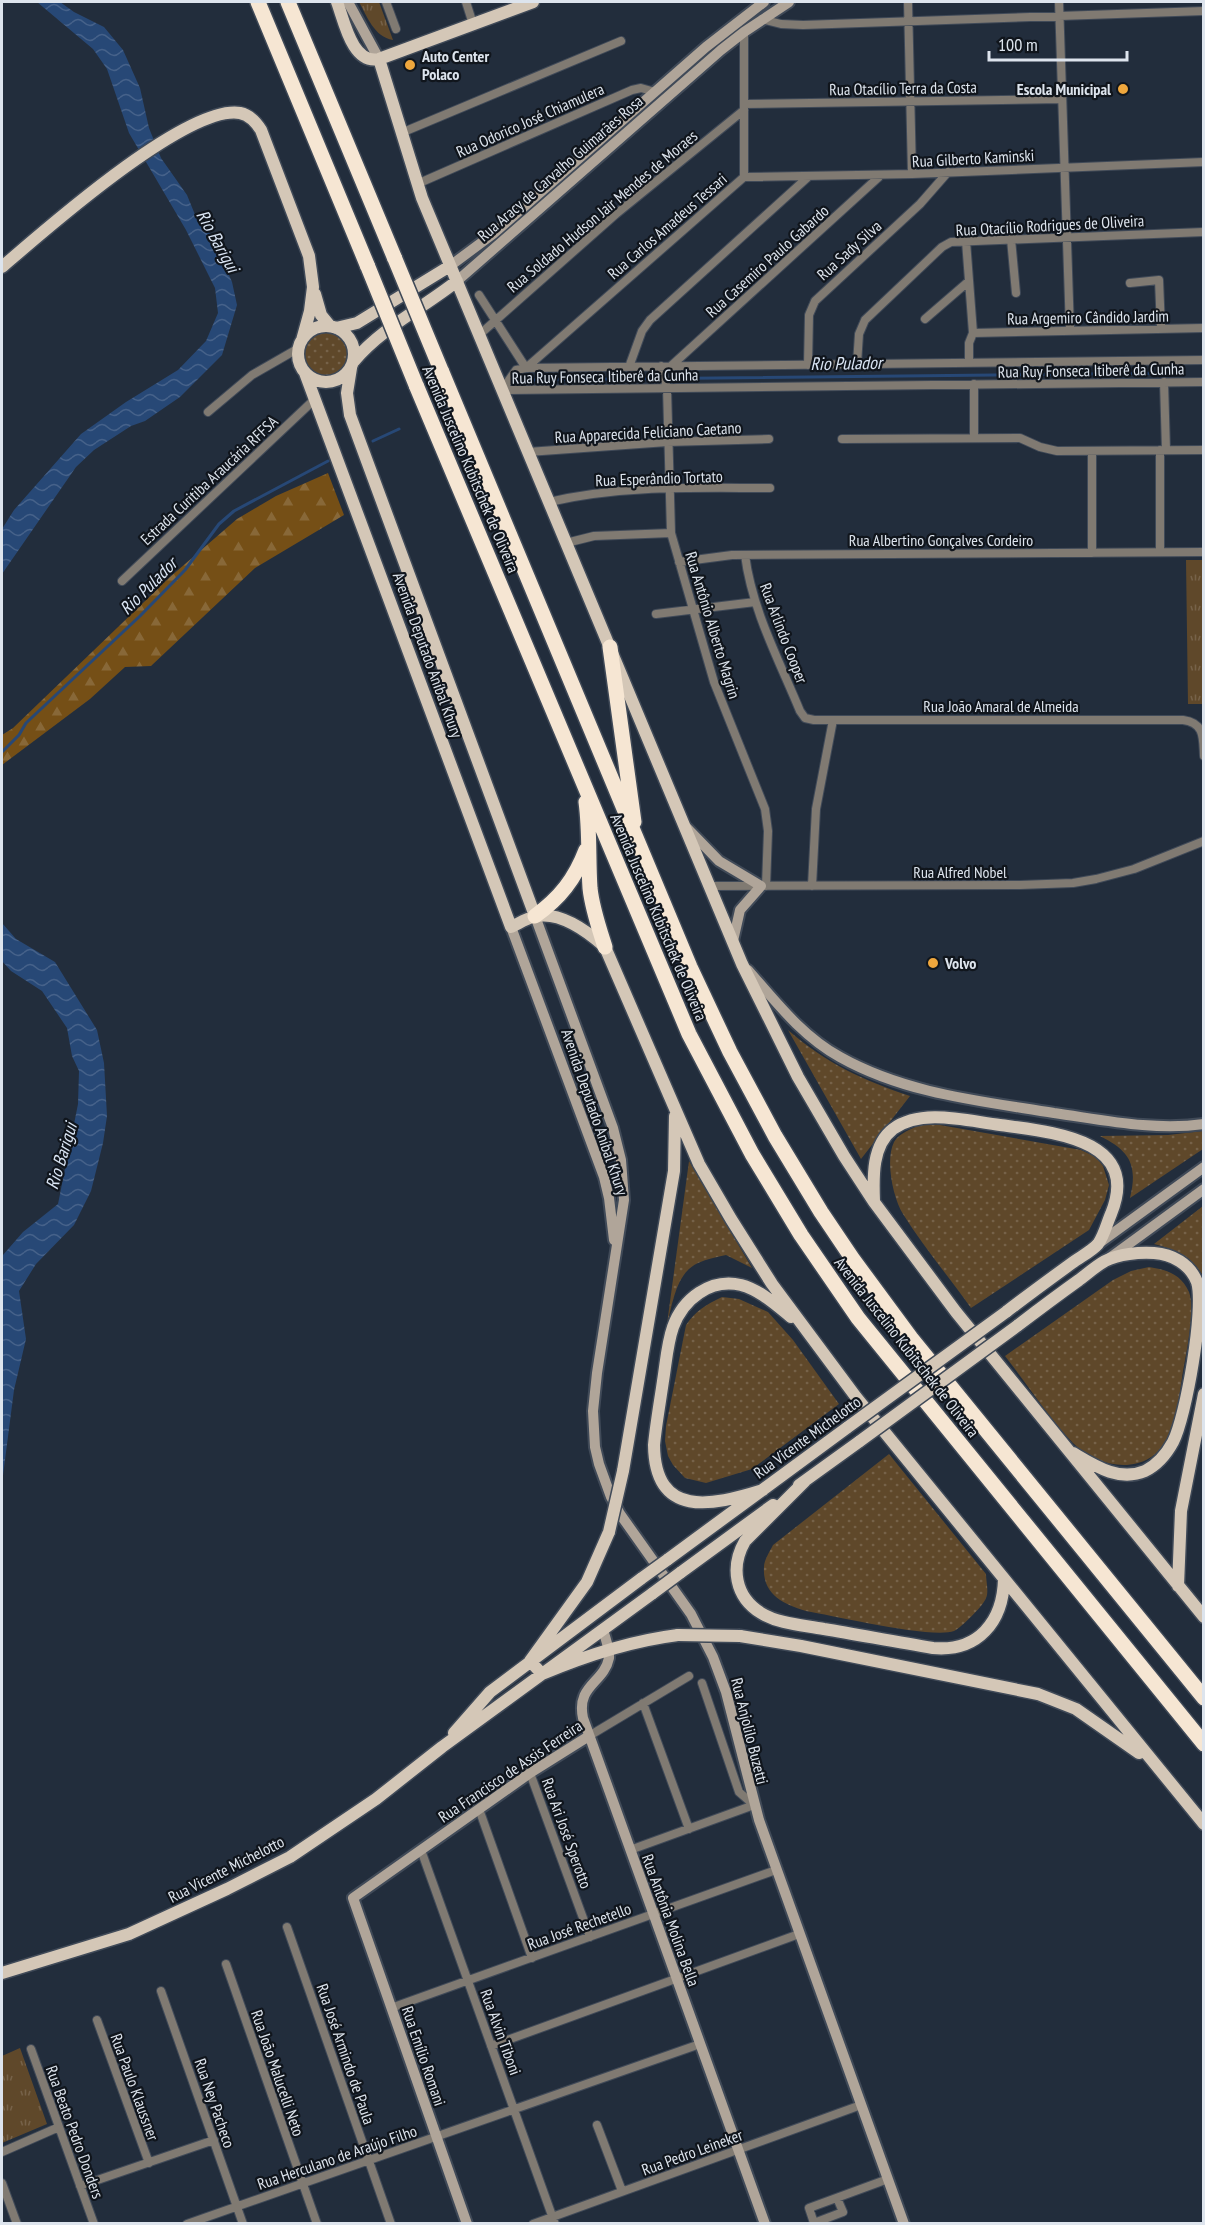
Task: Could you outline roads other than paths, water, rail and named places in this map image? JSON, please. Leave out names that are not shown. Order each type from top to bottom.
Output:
[{"type":"highway","name":"Avenida Juscelino Kubitschek de Oliveira","points":[[258,2],[416,385],[689,1034],[741,1135],[801,1235],[858,1318],[1203,1744]]},
{"type":"highway","name":"Avenida Juscelino Kubitschek de Oliveira","points":[[288,2],[690,967],[730,1052],[775,1136],[821,1212],[911,1338],[1203,1698]]},
{"type":"highway","points":[[610,647],[637,843]]},
{"type":"highway","points":[[583,782],[589,826],[590,889],[595,916],[605,947]]},
{"type":"highway","points":[[535,916],[554,903],[568,886],[583,858],[589,826]]},
{"type":"main road","points":[[337,2],[357,50],[366,58],[379,58],[533,2]]},
{"type":"main road","points":[[348,2],[379,58],[417,184],[742,964],[798,1077],[844,1156],[918,1263],[1066,1450],[1203,1617]]},
{"type":"main road","name":"Rua Aracy de Carvalho Guimarães Rosa","points":[[333,327],[357,322],[450,266],[493,234],[719,36],[764,2]]},
{"type":"main road","name":"Rua Aracy de Carvalho Guimarães Rosa","points":[[353,364],[381,333],[457,281],[744,32],[789,2]]},
{"type":"main road","points":[[2,267],[94,190],[159,144],[215,117],[242,113],[249,116],[261,130],[306,245],[312,269],[313,287],[308,322],[298,357],[305,373],[312,379],[330,382],[338,380],[353,364],[353,344],[343,332],[333,327],[321,315],[313,287]]},
{"type":"main road","points":[[300,344],[314,329],[333,327]]},
{"type":"main road","name":"Avenida Deputado Aníbal Khury","points":[[353,364],[347,393],[350,415],[620,1152],[624,1200],[616,1255]]},
{"type":"main road","name":"Avenida Deputado Aníbal Khury","points":[[305,373],[604,1178],[616,1255]]},
{"type":"main road","points":[[684,824],[719,861],[764,886],[740,910],[733,940]]},
{"type":"main road","points":[[511,927],[535,916],[551,918],[580,928],[605,947],[689,1142],[712,1188],[750,1250],[802,1326],[856,1397],[1203,1824]]},
{"type":"main road","points":[[742,964],[790,1018],[819,1043],[847,1060],[891,1080],[941,1095],[1116,1122],[1157,1126],[1203,1124]]},
{"type":"main road","points":[[675,1108],[674,1171],[623,1471],[609,1532],[586,1582],[530,1661],[542,1674],[608,1648],[630,1642],[678,1635],[740,1636],[801,1646],[1038,1694],[1077,1709],[1155,1764]]},
{"type":"main road","points":[[874,1202],[874,1172],[880,1146],[891,1131],[910,1121],[933,1118],[952,1119],[1061,1134],[1075,1138],[1098,1150],[1112,1167],[1116,1176],[1118,1185],[1114,1206],[1098,1244]]},
{"type":"main road","name":"Rua Vicente Michelotto","points":[[442,1747],[477,1705],[530,1661],[1203,1167]]},
{"type":"main road","name":"Rua Vicente Michelotto","points":[[2,1973],[129,1934],[176,1914],[256,1875],[346,1821],[442,1747],[1203,1189]]},
{"type":"main road","points":[[1066,1450],[1109,1472],[1121,1475],[1133,1474],[1145,1470],[1165,1454],[1173,1442],[1182,1417],[1199,1327],[1200,1294],[1197,1281],[1190,1270],[1180,1262],[1159,1253],[1129,1254],[1106,1260]]},
{"type":"main road","name":"Rua Anjolilo Buzetti","points":[[616,1255],[594,1393],[593,1429],[599,1464],[611,1497],[621,1514],[686,1607],[707,1643],[726,1692],[754,1806],[904,2223]]},
{"type":"main road","points":[[763,1490],[721,1502],[699,1503],[678,1498],[662,1481],[654,1460],[654,1445],[670,1337],[677,1317],[692,1298],[708,1287],[719,1284],[732,1284],[753,1290],[802,1326]]},
{"type":"main road","points":[[1178,1586],[1181,1511],[1202,1411],[1203,1394]]},
{"type":"main road","points":[[805,1481],[745,1541],[738,1552],[736,1575],[738,1587],[744,1597],[762,1614],[789,1623],[945,1649],[966,1646],[975,1641],[990,1624],[999,1605],[1004,1579]]},
{"type":"main road","points":[[999,1605],[1011,1602],[1024,1604]]},
{"type":"main road","points":[[603,1629],[608,1648]]},
{"type":"main road","name":"Rua Antônia Molina Bella","points":[[608,1648],[609,1655],[606,1665],[585,1693],[581,1704],[583,1719],[765,2223]]},
{"type":"main road","name":"Rua Francisco de Assis Ferreira","points":[[353,1898],[530,1773],[589,1736]]},
{"type":"main road","name":"Rua Emílio Romani","points":[[353,1898],[467,2223]]},
{"type":"street","points":[[386,2],[396,30]]},
{"type":"street","points":[[466,2],[473,24]]},
{"type":"street","points":[[908,2],[912,174]]},
{"type":"street","points":[[1059,2],[1070,331]]},
{"type":"street","points":[[762,19],[791,25],[1203,11]]},
{"type":"street","name":"Rua Carlos Amadeus Tessari","points":[[526,368],[744,177],[744,32]]},
{"type":"street","points":[[401,133],[621,41]]},
{"type":"street","name":"Rua Odorico José Chiamulera","points":[[417,184],[632,90],[641,88],[655,92]]},
{"type":"street","name":"Rua Otacílio Terra da Costa","points":[[744,107],[1062,99]]},
{"type":"street","name":"Rua Soldado Hudson Jair Mendes de Moraes","points":[[479,335],[616,214],[744,107]]},
{"type":"street","name":"Rua Gilberto Kaminski","points":[[744,177],[912,174],[1203,162]]},
{"type":"street","name":"Rua Sady Silva","points":[[807,365],[809,315],[814,301],[920,204],[948,172]]},
{"type":"street","name":"Rua Casemiro Paulo Gabardo","points":[[671,366],[881,175]]},
{"type":"street","points":[[629,367],[642,331],[650,320],[808,177]]},
{"type":"street","name":"Rua Otacílio Rodrigues de Oliveira","points":[[857,364],[859,334],[865,320],[942,247],[951,242],[1203,232]]},
{"type":"street","points":[[1011,239],[1016,293]]},
{"type":"street","points":[[966,241],[973,333],[969,343],[969,363]]},
{"type":"street","points":[[1130,284],[1159,280],[1161,329]]},
{"type":"street","points":[[925,319],[969,281]]},
{"type":"street","points":[[479,295],[526,368]]},
{"type":"street","name":"Rua Argemiro Cândido Jardim","points":[[973,333],[1203,328]]},
{"type":"street","points":[[208,412],[252,375],[300,344]]},
{"type":"street","name":"Rua Ruy Fonseca Itiberê da Cunha","points":[[502,390],[516,370],[526,368],[1203,360]]},
{"type":"street","name":"Rua Antônio Alberto Magrin","points":[[661,366],[667,388],[671,533],[714,682],[765,809],[768,825],[764,886]]},
{"type":"street","points":[[1160,552],[1164,382]]},
{"type":"street","name":"Rua Ruy Fonseca Itiberê da Cunha","points":[[502,390],[1203,382]]},
{"type":"street","points":[[974,384],[974,438]]},
{"type":"street","name":"Estrada Curitiba Araucária RFFSA","points":[[122,581],[315,399]]},
{"type":"street","points":[[842,439],[1023,438],[1052,451],[1203,450]]},
{"type":"street","name":"Rua Apparecida Feliciano Caetano","points":[[528,452],[667,442],[769,439]]},
{"type":"street","points":[[1092,451],[1092,553]]},
{"type":"street","name":"Rua Esperândio Tortato","points":[[549,502],[594,493],[669,489],[770,489]]},
{"type":"street","points":[[566,543],[594,536],[671,533]]},
{"type":"street","name":"Rua Albertino Gonçalves Cordeiro","points":[[679,561],[722,555],[1203,552]]},
{"type":"street","name":"Rua Arlindo Cooper","points":[[745,555],[755,602],[800,711],[805,718]]},
{"type":"street","points":[[656,614],[755,602]]},
{"type":"street","name":"Rua João Amaral de Almeida","points":[[805,718],[814,720],[1191,721],[1196,724],[1202,734],[1203,756]]},
{"type":"street","points":[[812,886],[816,809],[833,720]]},
{"type":"street","name":"Rua Alfred Nobel","points":[[710,886],[1073,883],[1134,869],[1203,841]]},
{"type":"street","name":"Rua Francisco de Assis Ferreira","points":[[589,1736],[689,1676]]},
{"type":"street","points":[[630,1850],[754,1806],[739,1792],[702,1683]]},
{"type":"street","points":[[643,1703],[689,1829]]},
{"type":"street","name":"Rua Ari José Sperotto","points":[[530,1773],[590,1937]]},
{"type":"street","points":[[479,1809],[532,1958]]},
{"type":"street","name":"Rua Alvin Tiboni","points":[[421,1850],[554,2220]]},
{"type":"street","name":"Rua José Rechetello","points":[[391,2008],[776,1870]]},
{"type":"street","name":"Rua José Armindo de Paula","points":[[287,1927],[392,2223]]},
{"type":"street","points":[[491,2046],[799,1934]]},
{"type":"street","name":"Rua João Malucelli Neto","points":[[226,1964],[317,2223]]},
{"type":"street","name":"Rua Ney Pacheco","points":[[161,1991],[243,2223]]},
{"type":"street","name":"Rua Paulo Klaussner","points":[[97,2020],[148,2163]]},
{"type":"street","name":"Rua Herculano de Araújo Filho","points":[[187,2223],[700,2044]]},
{"type":"street","name":"Rua Beato Pedro Donders","points":[[31,2049],[94,2223]]},
{"type":"street","name":"Rua Pedro Leineker","points":[[533,2223],[554,2220],[622,2191],[861,2105]]},
{"type":"street","points":[[597,2125],[622,2191]]},
{"type":"street","points":[[2,2152],[59,2127]]},
{"type":"street","points":[[80,2186],[214,2140]]},
{"type":"street","points":[[837,2198],[888,2179]]},
{"type":"street","points":[[2,2183],[17,2223]]},
{"type":"water","points":[[37,2],[60,2],[104,27],[123,50],[140,88],[149,128],[161,158],[187,195],[198,222],[211,234],[232,282],[237,305],[222,355],[180,397],[145,421],[131,426],[94,450],[76,467],[2,574],[2,529],[14,510],[81,434],[126,402],[178,370],[206,341],[218,313],[215,288],[186,230],[129,133],[107,69],[93,49]]},
{"type":"water","points":[[2,923],[16,939],[55,962],[97,1030],[104,1063],[107,1116],[91,1191],[74,1225],[36,1264],[19,1291],[26,1339],[14,1390],[2,1483],[3,1255],[23,1232],[58,1204],[78,1104],[79,1071],[72,1056],[67,1028],[42,991],[11,971],[2,961]]},
{"type":"waterway","name":"Rio Pulador","points":[[523,380],[1169,373]]},
{"type":"waterway","name":"Rio Pulador","points":[[373,441],[399,429]]},
{"type":"waterway","name":"Rio Pulador","points":[[2,752],[19,735],[26,723],[140,616],[185,570],[219,524],[234,511],[328,461]]},
{"type":"place","name":"Auto Center Polaco","points":[[410,65]]},
{"type":"place","name":"Escola Municipal","points":[[1123,89]]},
{"type":"place","name":"Volvo","points":[[933,963]]},
{"type":"water label","name":"Rio Barigui","points":[[218,241]]},
{"type":"water label","name":"Rio Barigui","points":[[61,1156]]}]
